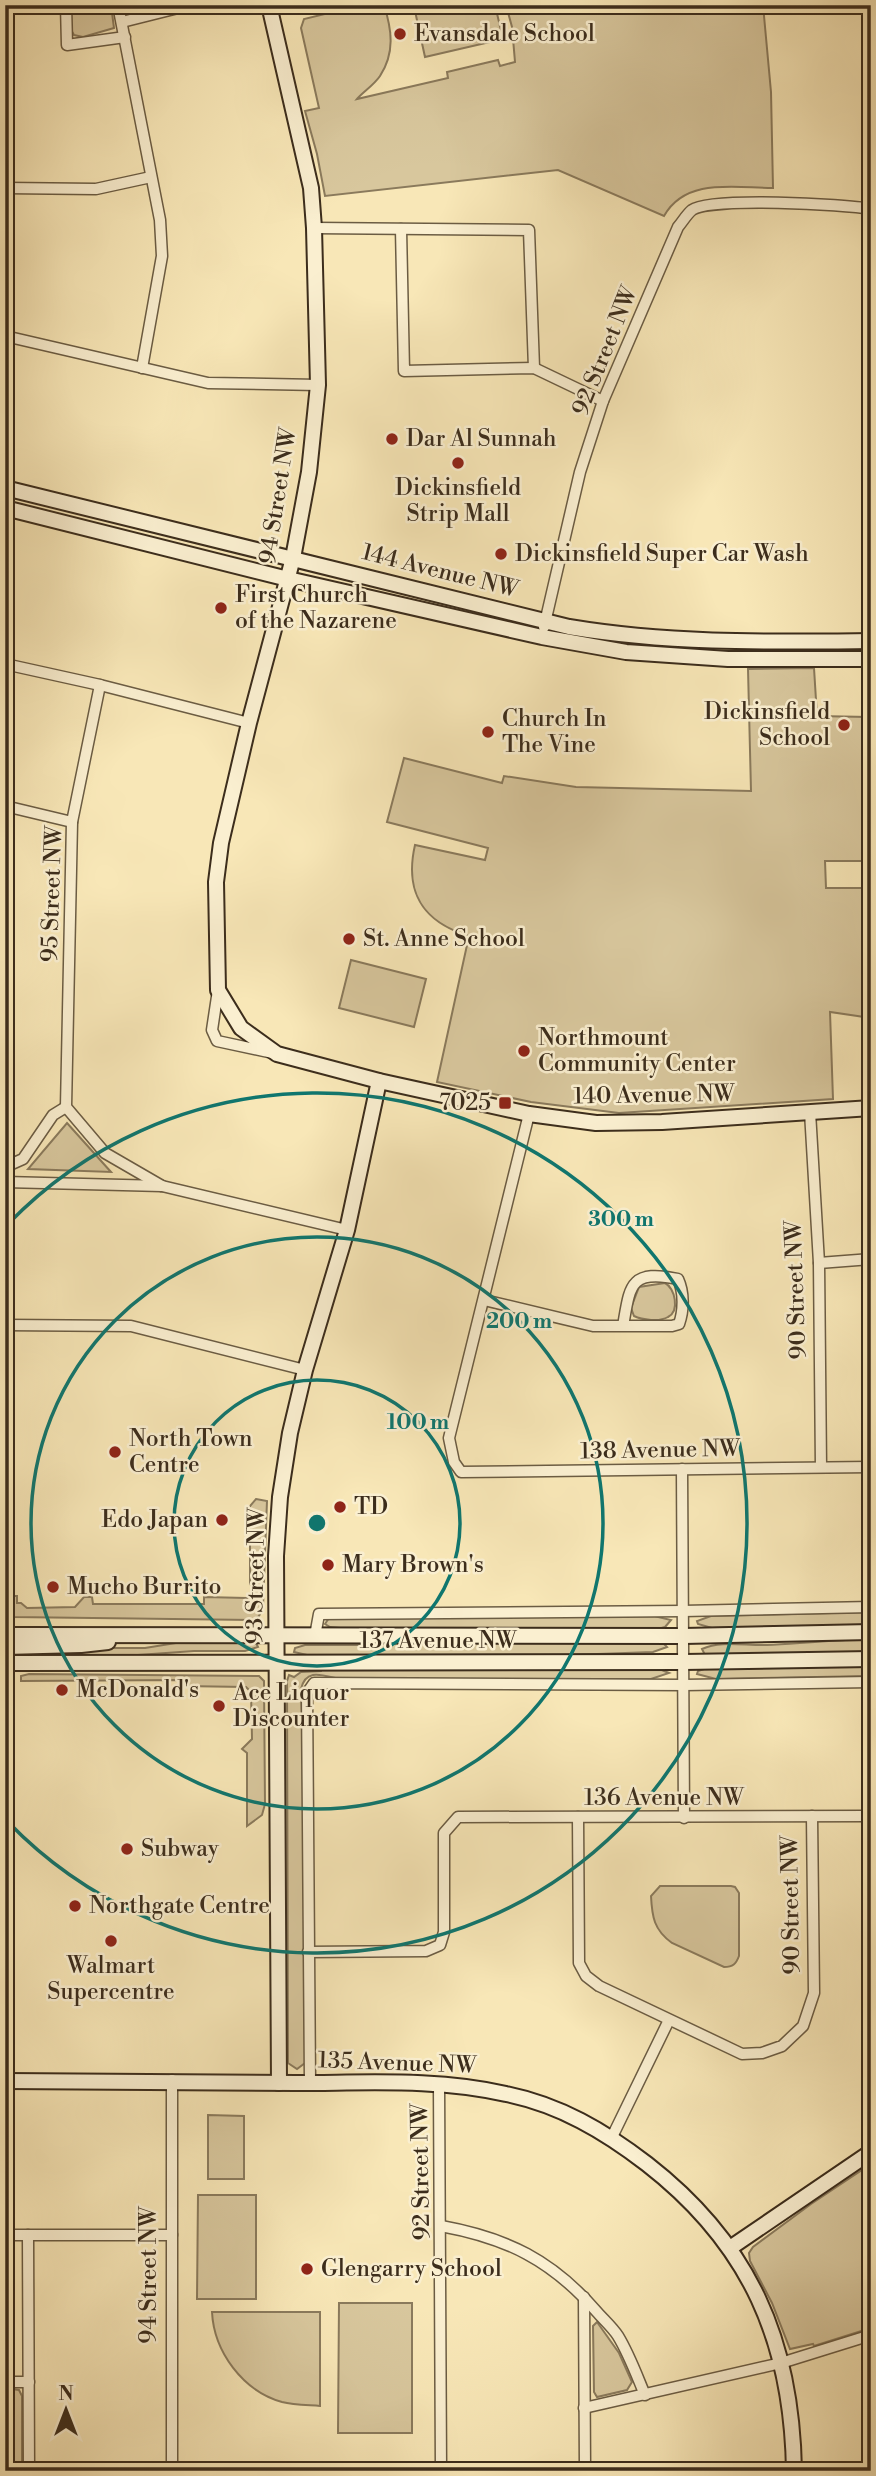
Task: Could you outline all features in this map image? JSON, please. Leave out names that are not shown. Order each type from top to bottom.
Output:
[{"type":"street","points":[[66,5],[67,45],[125,37]]},
{"type":"street","points":[[118,5],[160,220],[162,257],[142,368]]},
{"type":"street","points":[[122,22],[190,5]]},
{"type":"street","name":"94 Street NW","points":[[270,5],[310,188],[314,228],[318,385],[309,470],[293,558],[249,723],[221,843],[216,882],[218,990],[212,1030],[217,1041],[277,1054]]},
{"type":"street","points":[[5,188],[96,189],[151,177]]},
{"type":"street","name":"92 Street NW","points":[[542,636],[580,472],[603,401],[678,226],[693,209],[711,203],[815,204],[871,209]]},
{"type":"street","points":[[314,228],[529,230],[534,368]]},
{"type":"street","points":[[401,229],[404,371],[534,368],[603,401]]},
{"type":"street","points":[[5,336],[208,383],[318,385]]},
{"type":"street","name":"144 Avenue NW","points":[[5,488],[546,621],[601,632],[710,642],[871,641]]},
{"type":"street","name":"144 Avenue NW","points":[[5,508],[288,579],[626,652],[676,657],[871,659]]},
{"type":"street","points":[[5,664],[249,723]]},
{"type":"street","name":"95 Street NW","points":[[66,1107],[72,822],[100,685]]},
{"type":"street","points":[[5,806],[72,822]]},
{"type":"street","points":[[218,990],[241,1028],[277,1054]]},
{"type":"street","name":"140 Avenue NW","points":[[277,1054],[379,1082],[528,1114],[609,1123],[871,1108]]},
{"type":"street","name":"93 Street NW","points":[[279,2082],[276,1556],[280,1497],[290,1433],[305,1370],[347,1230],[379,1082]]},
{"type":"street","points":[[5,1167],[23,1159],[53,1115],[66,1107],[105,1153],[162,1186]]},
{"type":"street","name":"90 Street NW","points":[[810,1112],[819,1263],[821,1467]]},
{"type":"street","points":[[528,1114],[484,1300],[593,1326],[623,1326],[672,1326],[679,1324],[682,1315],[682,1287],[678,1279],[645,1278],[634,1282],[629,1291],[623,1326]]},
{"type":"street","points":[[5,1182],[162,1186],[347,1230]]},
{"type":"street","points":[[819,1263],[871,1259]]},
{"type":"street","name":"138 Avenue NW","points":[[484,1300],[449,1438],[454,1462],[461,1472],[871,1467]]},
{"type":"street","points":[[5,1325],[131,1326],[305,1370]]},
{"type":"street","points":[[681,1469],[684,1818]]},
{"type":"street","name":"137 Avenue NW","points":[[315,1636],[319,1614],[683,1612],[871,1607]]},
{"type":"street","name":"137 Avenue NW","points":[[5,1635],[684,1636],[871,1632]]},
{"type":"street","points":[[5,1647],[81,1645],[176,1635]]},
{"type":"street","name":"137 Avenue NW","points":[[5,1663],[684,1662],[871,1658]]},
{"type":"street","name":"137 Avenue NW","points":[[308,1952],[310,1884],[307,1693],[314,1683],[684,1685],[871,1682]]},
{"type":"street","name":"90 Street NW","points":[[578,1817],[579,1963],[586,1976],[599,1986],[742,2054],[762,2053],[782,2046],[803,2026],[814,1993],[812,1816]]},
{"type":"street","name":"136 Avenue NW","points":[[308,1952],[426,1951],[440,1945],[443,1932],[444,1833],[458,1817],[871,1816]]},
{"type":"street","points":[[308,1952],[310,2083]]},
{"type":"street","points":[[612,2137],[669,2020]]},
{"type":"street","name":"94 Street NW","points":[[172,2080],[172,2471]]},
{"type":"street","name":"135 Avenue NW","points":[[5,2081],[172,2080],[439,2084],[473,2087],[531,2101],[574,2117],[612,2137],[679,2189],[702,2212],[730,2248]]},
{"type":"street","name":"92 Street NW","points":[[439,2084],[442,2471]]},
{"type":"street","points":[[794,2471],[789,2398],[781,2363],[757,2298],[730,2248],[871,2152]]},
{"type":"street","points":[[441,2226],[480,2233],[513,2246],[558,2272],[618,2335],[645,2395]]},
{"type":"street","points":[[5,2235],[172,2235]]},
{"type":"street","points":[[29,2235],[29,2471]]},
{"type":"street","points":[[584,2297],[585,2471]]},
{"type":"street","points":[[584,2408],[781,2363],[871,2335]]},
{"type":"street","points":[[5,2382],[29,2382]]},
{"type":"shaded area","points":[[70,5],[111,5],[114,28],[83,37],[74,35],[70,28]]},
{"type":"shaded area","points":[[362,5],[384,5],[391,41],[388,59],[380,76],[357,99],[448,78],[447,72],[498,60],[500,66],[515,62],[512,27],[506,5],[763,5],[771,92],[773,188],[712,187],[698,190],[673,204],[664,216],[558,170],[325,196],[305,111],[319,108],[301,28],[304,19]]},
{"type":"shaded area","points":[[439,5],[495,5],[503,39],[425,57],[415,11]]},
{"type":"shaded area","points":[[814,668],[817,716],[868,717],[865,861],[825,861],[826,888],[871,888],[871,1018],[830,1012],[833,1099],[619,1113],[531,1102],[437,1082],[469,936],[440,923],[421,903],[412,878],[415,845],[485,860],[488,848],[387,822],[404,758],[502,783],[504,776],[576,787],[751,791],[748,669]]},
{"type":"shaded area","points":[[351,960],[426,979],[414,1027],[339,1008]]},
{"type":"shaded area","points":[[67,1123],[111,1172],[28,1169]]},
{"type":"shaded area","points":[[665,1283],[675,1300],[672,1314],[665,1319],[656,1320],[634,1316],[631,1308],[639,1287]]},
{"type":"shaded area","points":[[256,1499],[267,1501],[263,1607],[259,1616],[253,1620],[13,1617],[8,1610],[9,1596],[17,1596],[17,1603],[27,1608],[75,1607],[84,1597],[92,1597],[93,1604],[204,1604],[204,1597],[247,1598],[253,1590],[250,1583],[250,1506]]},
{"type":"shaded area","points":[[871,1612],[871,1625],[712,1628],[698,1624],[697,1621],[711,1616]]},
{"type":"shaded area","points":[[654,1616],[671,1620],[665,1627],[658,1629],[340,1628],[325,1624],[329,1618]]},
{"type":"shaded area","points":[[871,1639],[871,1653],[716,1656],[705,1655],[702,1649],[725,1644],[767,1645]]},
{"type":"shaded area","points":[[423,1641],[654,1641],[667,1647],[653,1652],[542,1656],[307,1655],[294,1652],[295,1648],[305,1645]]},
{"type":"shaded area","points":[[182,1642],[256,1643],[258,1647],[245,1651],[138,1655],[34,1655],[17,1652],[18,1648],[145,1648]]},
{"type":"shaded area","points":[[871,1665],[871,1676],[716,1679],[697,1674],[704,1669]]},
{"type":"shaded area","points":[[322,1668],[657,1668],[669,1673],[651,1679],[340,1679],[311,1675],[303,1682],[305,2063],[297,2069],[288,2063],[287,1681],[289,1675],[294,1677],[301,1672],[321,1671]]},
{"type":"shaded area","points":[[21,1676],[259,1676],[264,1681],[265,1804],[262,1815],[247,1826],[247,1753],[242,1749],[252,1739],[251,1692],[246,1687],[182,1686],[182,1680],[21,1681]]},
{"type":"shaded area","points":[[660,1886],[735,1887],[739,1893],[739,1956],[734,1964],[724,1967],[672,1943],[661,1933],[653,1917],[651,1896]]},
{"type":"shaded area","points":[[208,2115],[244,2116],[244,2179],[208,2179]]},
{"type":"shaded area","points":[[871,2164],[871,2328],[814,2346],[813,2344],[790,2349],[772,2303],[750,2261],[749,2253],[753,2247],[811,2204]]},
{"type":"shaded area","points":[[198,2195],[256,2195],[256,2299],[197,2299]]},
{"type":"shaded area","points":[[339,2303],[412,2303],[412,2433],[338,2433]]},
{"type":"shaded area","points":[[212,2312],[320,2312],[320,2406],[282,2402],[268,2397],[243,2379],[233,2368],[218,2341]]},
{"type":"shaded area","points":[[597,2322],[619,2353],[632,2382],[627,2390],[597,2397],[594,2392],[593,2326]]},
{"type":"shaded area","points":[[5,2388],[19,2390],[22,2396],[22,2471],[5,2471]]},
{"type":"place","name":"Evansdale School","points":[[400,34]]},
{"type":"place","name":"Dar Al Sunnah","points":[[392,439]]},
{"type":"place","name":"Dickinsfield Strip Mall","points":[[458,463]]},
{"type":"place","name":"Dickinsfield Super Car Wash","points":[[501,554]]},
{"type":"place","name":"First Church of the Nazarene","points":[[221,608]]},
{"type":"place","name":"Dickinsfield School","points":[[844,725]]},
{"type":"place","name":"Church In The Vine","points":[[488,732]]},
{"type":"place","name":"St. Anne School","points":[[349,939]]},
{"type":"place","name":"Northmount Community Center","points":[[524,1051]]},
{"type":"place","name":"7025","points":[[505,1103]]},
{"type":"place","name":"North Town Centre","points":[[115,1452]]},
{"type":"place","name":"TD","points":[[340,1507]]},
{"type":"place","name":"Edo Japan","points":[[222,1520]]},
{"type":"place","name":"Mary Brown's","points":[[328,1565]]},
{"type":"place","name":"Mucho Burrito","points":[[53,1587]]},
{"type":"place","name":"McDonald's","points":[[62,1690]]},
{"type":"place","name":"Ace Liquor Discounter","points":[[219,1706]]},
{"type":"place","name":"Subway","points":[[127,1849]]},
{"type":"place","name":"Northgate Centre","points":[[75,1906]]},
{"type":"place","name":"Walmart Supercentre","points":[[111,1941]]},
{"type":"place","name":"Glengarry School","points":[[307,2269]]}]
